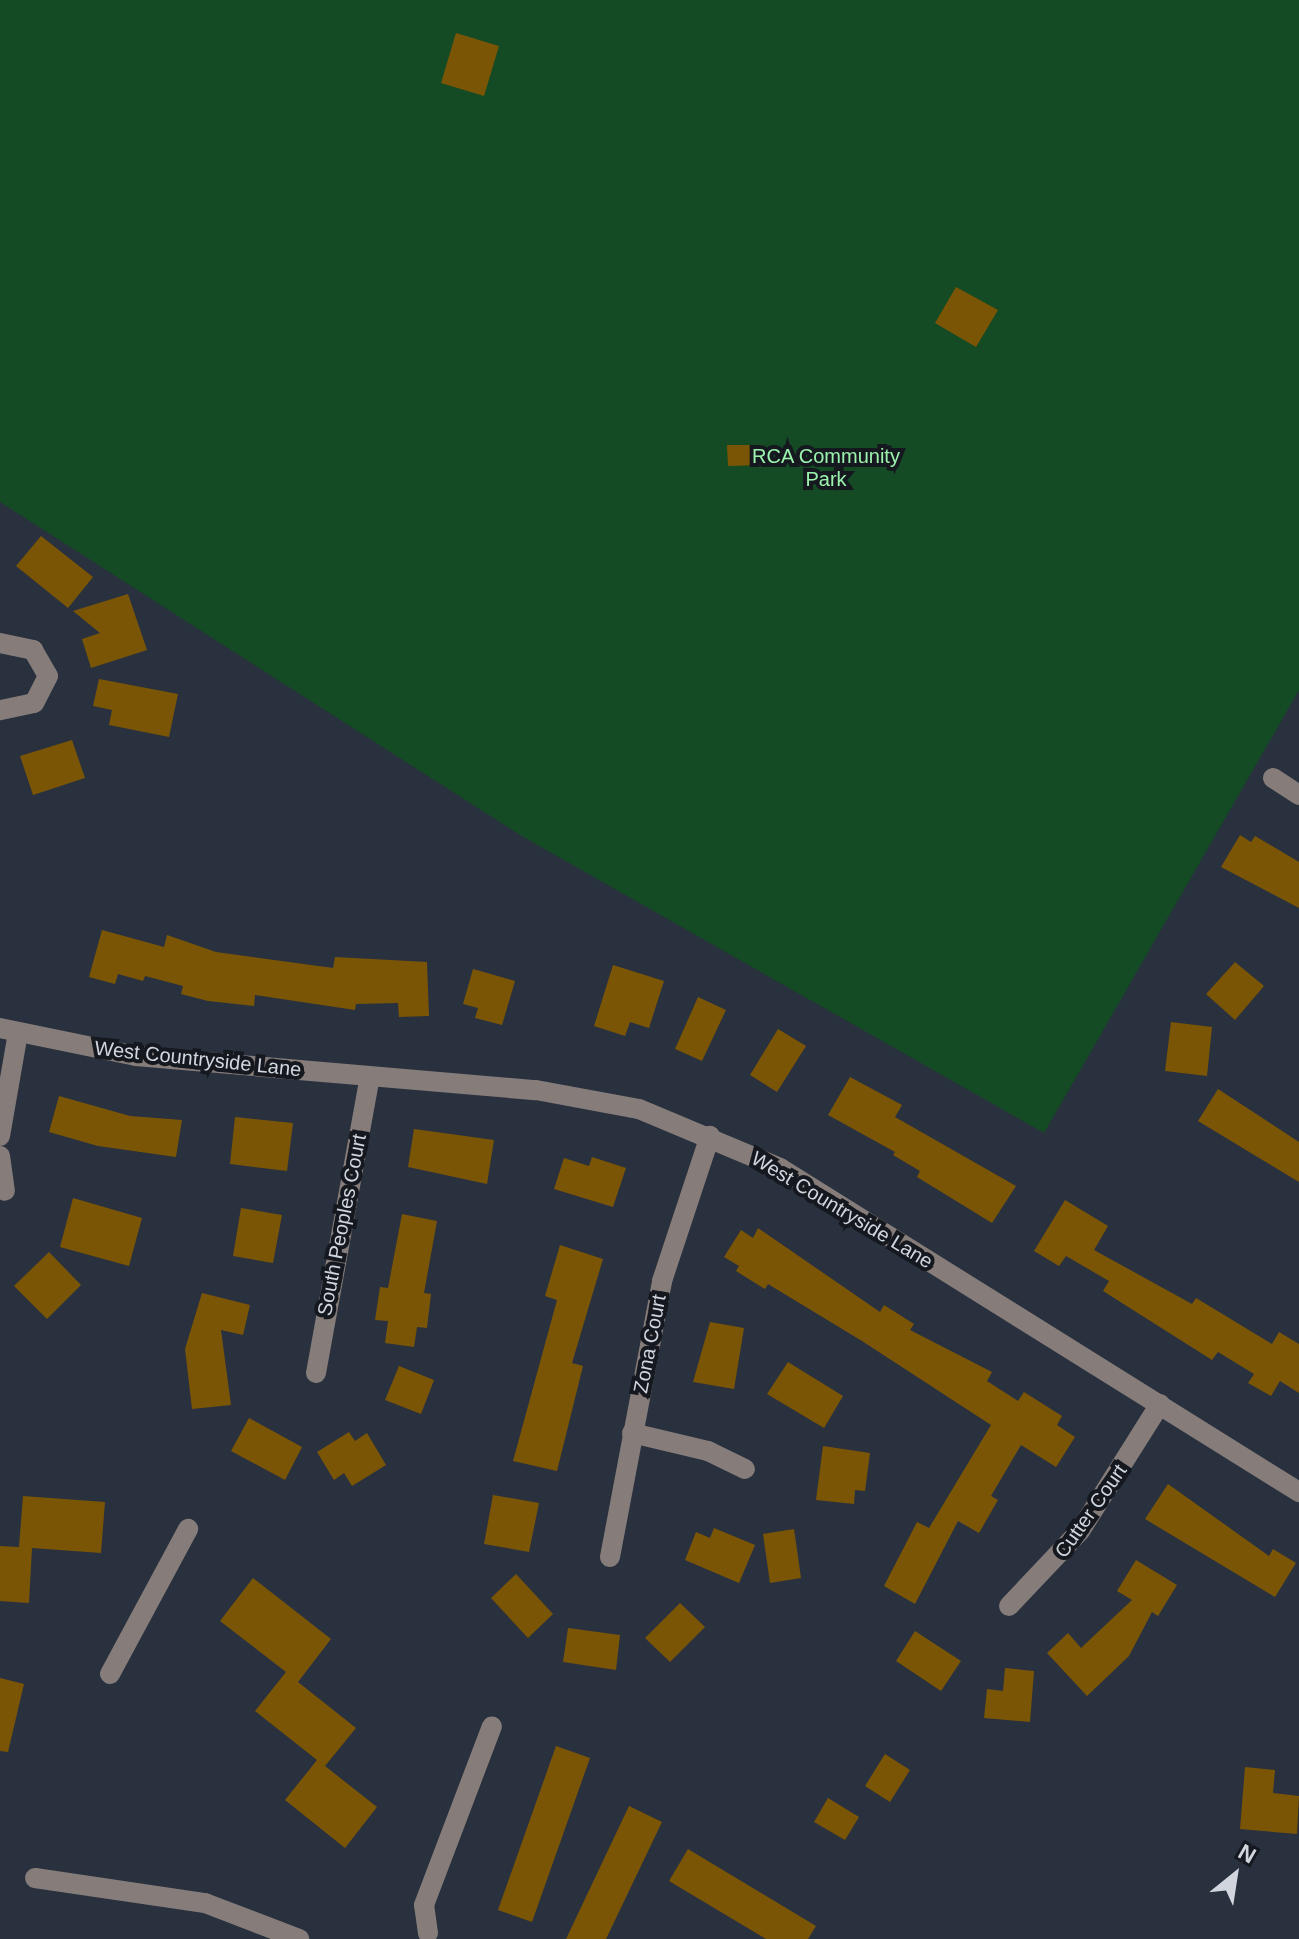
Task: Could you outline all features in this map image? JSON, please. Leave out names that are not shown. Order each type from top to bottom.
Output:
[{"type":"street","points":[[0,643],[33,650],[48,676],[34,703],[0,710]]},
{"type":"street","points":[[1273,778],[1299,795]]},
{"type":"street","points":[[0,1136],[9,1030]]},
{"type":"street","name":"West Countryside Lane","points":[[9,1030],[136,1056],[536,1090],[639,1109],[710,1136],[780,1168],[1299,1492]]},
{"type":"street","name":"South Peoples Court","points":[[316,1373],[370,1077]]},
{"type":"street","name":"Zona Court","points":[[610,1557],[662,1281],[710,1136]]},
{"type":"street","points":[[0,1156],[5,1191]]},
{"type":"street","name":"Cutter Court","points":[[1009,1606],[1080,1531],[1160,1404]]},
{"type":"street","points":[[632,1433],[708,1451],[745,1469]]},
{"type":"street","points":[[110,1674],[188,1529]]},
{"type":"street","points":[[428,1933],[424,1905],[492,1726]]},
{"type":"street","points":[[35,1878],[205,1903],[299,1939]]},
{"type":"green space","name":"RCA Community Park","points":[[0,0],[1299,0],[1299,690],[1044,1133],[520,835],[0,502]]},
{"type":"building","points":[[456,33],[499,46],[484,96],[441,83]]},
{"type":"building","points":[[956,287],[998,310],[976,347],[935,323]]},
{"type":"building","points":[[727,445],[763,445],[763,465],[728,466]]},
{"type":"building","points":[[41,536],[93,577],[68,608],[16,566]]},
{"type":"building","points":[[128,594],[147,650],[91,668],[82,639],[100,633],[73,611]]},
{"type":"building","points":[[99,679],[178,694],[169,737],[109,725],[112,710],[93,706]]},
{"type":"building","points":[[72,740],[85,778],[33,795],[20,756]]},
{"type":"building","points":[[1240,835],[1251,842],[1255,836],[1299,862],[1299,908],[1221,867]]},
{"type":"building","points":[[102,930],[164,947],[167,935],[216,952],[333,968],[335,957],[427,962],[429,1016],[399,1017],[398,1003],[356,1004],[355,1010],[255,995],[254,1006],[208,1001],[181,994],[183,986],[145,976],[143,981],[118,974],[115,984],[89,977]]},
{"type":"building","points":[[1235,962],[1264,986],[1235,1020],[1206,994]]},
{"type":"building","points":[[613,965],[664,981],[649,1028],[630,1022],[625,1036],[594,1026]]},
{"type":"building","points":[[473,969],[515,981],[502,1025],[475,1018],[478,1008],[463,1004]]},
{"type":"building","points":[[698,997],[726,1010],[702,1061],[675,1049]]},
{"type":"building","points":[[1171,1022],[1212,1027],[1207,1076],[1165,1071]]},
{"type":"building","points":[[778,1029],[806,1046],[777,1092],[750,1075]]},
{"type":"building","points":[[850,1077],[902,1105],[895,1117],[1016,1186],[992,1223],[917,1177],[920,1171],[893,1155],[895,1152],[828,1115]]},
{"type":"building","points":[[1218,1089],[1299,1142],[1299,1182],[1198,1121]]},
{"type":"building","points":[[59,1096],[130,1116],[182,1120],[176,1157],[98,1146],[49,1132]]},
{"type":"building","points":[[235,1117],[293,1123],[287,1171],[230,1164]]},
{"type":"building","points":[[414,1129],[494,1140],[487,1184],[408,1167]]},
{"type":"building","points":[[592,1157],[626,1168],[613,1207],[554,1189],[564,1158],[589,1166]]},
{"type":"building","points":[[73,1198],[142,1218],[129,1266],[60,1247]]},
{"type":"building","points":[[1065,1200],[1108,1226],[1094,1250],[1192,1304],[1196,1298],[1272,1344],[1279,1332],[1299,1344],[1299,1393],[1280,1381],[1271,1396],[1248,1383],[1254,1374],[1218,1352],[1212,1360],[1103,1291],[1109,1281],[1066,1256],[1059,1266],[1034,1251]]},
{"type":"building","points":[[241,1208],[282,1215],[273,1263],[233,1256]]},
{"type":"building","points":[[402,1214],[437,1221],[424,1293],[431,1294],[427,1328],[417,1327],[414,1347],[385,1343],[388,1321],[375,1320],[380,1287],[388,1288]]},
{"type":"building","points":[[758,1228],[880,1312],[884,1305],[914,1324],[910,1330],[992,1372],[987,1381],[1018,1401],[1024,1392],[1062,1416],[1057,1425],[1075,1437],[1056,1467],[1021,1445],[991,1496],[998,1500],[979,1533],[958,1521],[915,1604],[884,1586],[917,1522],[929,1528],[991,1425],[768,1284],[765,1289],[736,1271],[739,1266],[724,1257],[741,1230],[753,1238]]},
{"type":"building","points":[[560,1245],[603,1259],[572,1363],[583,1366],[557,1471],[513,1461],[557,1300],[545,1296]]},
{"type":"building","points":[[49,1252],[81,1285],[47,1319],[14,1286]]},
{"type":"building","points":[[202,1293],[250,1305],[243,1335],[221,1330],[231,1405],[192,1409],[185,1349]]},
{"type":"building","points":[[710,1322],[744,1328],[734,1389],[693,1382]]},
{"type":"building","points":[[788,1362],[843,1396],[824,1428],[767,1394]]},
{"type":"building","points":[[399,1366],[434,1380],[421,1414],[385,1400]]},
{"type":"building","points":[[249,1418],[302,1447],[285,1480],[231,1451]]},
{"type":"building","points":[[349,1432],[355,1441],[367,1433],[386,1465],[352,1486],[344,1473],[334,1480],[317,1452]]},
{"type":"building","points":[[823,1446],[870,1453],[865,1491],[855,1490],[854,1504],[816,1500]]},
{"type":"building","points":[[1168,1484],[1269,1556],[1273,1549],[1296,1563],[1275,1597],[1145,1519]]},
{"type":"building","points":[[493,1495],[539,1503],[529,1552],[484,1544]]},
{"type":"building","points":[[23,1496],[105,1502],[101,1553],[32,1548],[29,1603],[0,1601],[0,1546],[19,1547]]},
{"type":"building","points":[[714,1528],[755,1545],[739,1583],[685,1560],[696,1532],[710,1538]]},
{"type":"building","points":[[794,1529],[801,1578],[770,1583],[763,1534]]},
{"type":"building","points":[[1136,1560],[1177,1585],[1158,1616],[1152,1612],[1129,1656],[1087,1696],[1047,1653],[1068,1633],[1081,1648],[1132,1600],[1117,1591]]},
{"type":"building","points":[[516,1574],[553,1614],[528,1638],[491,1598]]},
{"type":"building","points":[[253,1578],[331,1639],[298,1682],[356,1728],[325,1766],[377,1807],[345,1848],[285,1800],[317,1760],[255,1711],[286,1672],[220,1621]]},
{"type":"building","points":[[680,1603],[705,1627],[670,1662],[645,1638]]},
{"type":"building","points":[[568,1628],[620,1635],[616,1670],[563,1662]]},
{"type":"building","points":[[915,1631],[961,1661],[941,1691],[896,1661]]},
{"type":"building","points":[[1005,1668],[1034,1671],[1030,1722],[984,1718],[987,1689],[1003,1691]]},
{"type":"building","points":[[0,1678],[24,1684],[8,1752],[0,1751]]},
{"type":"building","points":[[556,1746],[590,1758],[532,1922],[498,1910]]},
{"type":"building","points":[[885,1754],[910,1770],[890,1802],[865,1786]]},
{"type":"building","points":[[1245,1767],[1275,1770],[1273,1793],[1299,1796],[1297,1834],[1240,1829]]},
{"type":"building","points":[[828,1798],[859,1817],[845,1840],[814,1822]]},
{"type":"building","points":[[629,1806],[662,1822],[606,1939],[566,1939]]},
{"type":"building","points":[[688,1849],[816,1926],[808,1939],[766,1939],[669,1881]]}]
